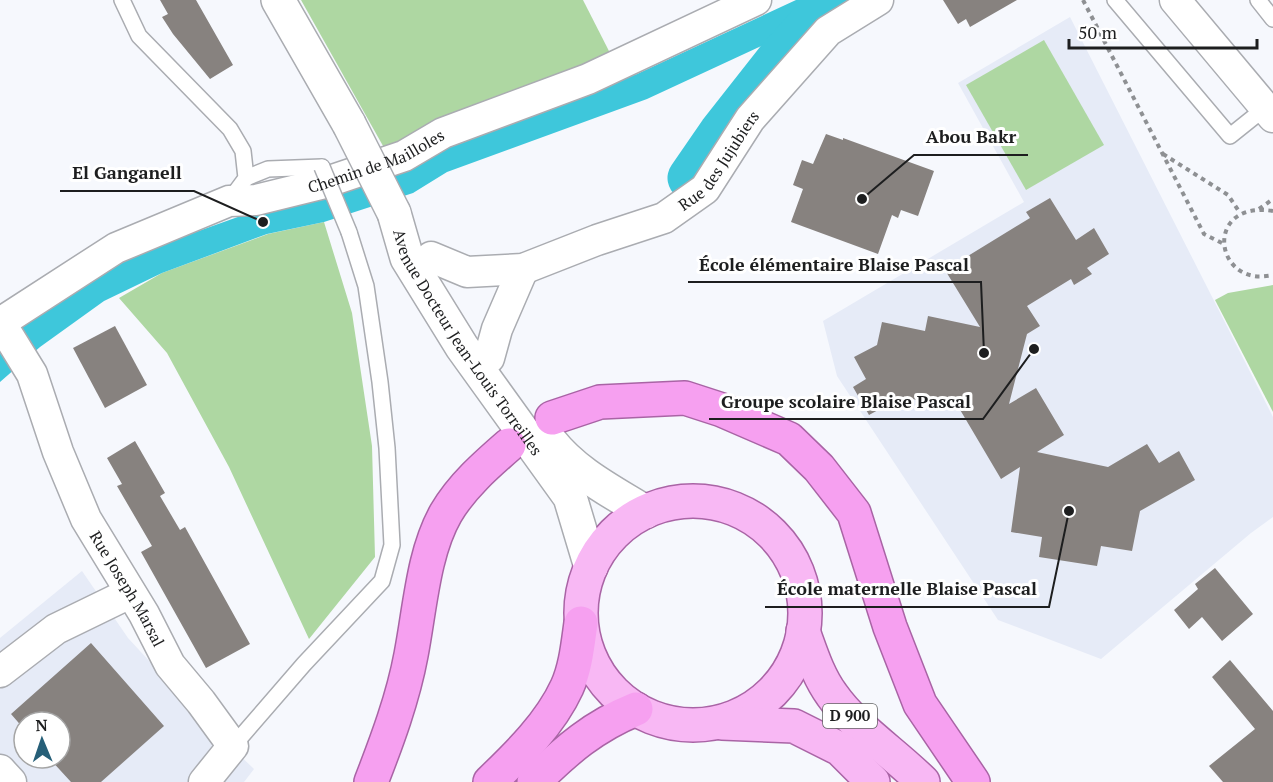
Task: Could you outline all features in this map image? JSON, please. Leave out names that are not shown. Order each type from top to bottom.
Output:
[{"type":"highway","points":[[552,418],[600,402],[685,398],[722,410],[789,439],[819,468],[854,513],[890,627],[920,704],[974,782]]},
{"type":"highway","points":[[370,782],[398,707],[411,656],[419,605],[433,544],[447,512],[477,473],[508,445]]},
{"type":"highway","points":[[490,782],[547,721],[567,687],[574,664],[581,623]]},
{"type":"highway","points":[[534,782],[582,738],[636,709]]},
{"type":"main road","name":"Avenue Docteur Jean-Louis Torreilles","points":[[278,0],[349,124],[394,213],[407,258],[462,347],[556,462]]},
{"type":"main road","name":"Avenue Docteur Jean-Louis Torreilles","points":[[394,213],[416,232],[489,358],[556,462]]},
{"type":"main road","points":[[556,462],[589,478],[645,512]]},
{"type":"main road","points":[[556,462],[570,497],[591,567]]},
{"type":"main road","points":[[700,501],[736,510],[767,530],[786,551],[799,576],[805,612],[803,631],[793,663],[773,691],[746,711],[714,723],[687,724],[660,720],[636,709],[619,697],[604,681],[593,663],[585,644],[581,623],[582,594],[591,567],[604,544],[622,526],[645,512],[681,502],[700,501]]},
{"type":"main road","name":"D 900","points":[[803,631],[822,680],[832,695],[848,714],[923,782]]},
{"type":"main road","name":"D 900","points":[[714,723],[794,726],[840,749],[873,782]]},
{"type":"street","name":"Chemin de Mailloles","points":[[2,325],[116,248],[238,189],[256,200],[321,184],[404,156],[443,133],[588,79],[756,0]]},
{"type":"street","name":"Rue des Jujubiers","points":[[431,257],[467,272],[523,269],[597,240],[664,218],[705,189],[750,119],[828,31],[878,0]]},
{"type":"street","points":[[1175,0],[1269,112]]},
{"type":"street","points":[[489,358],[497,329],[523,269]]},
{"type":"street","name":"Rue Joseph Marsal","points":[[2,325],[32,375],[58,452],[86,519],[158,638],[170,665],[233,746]]},
{"type":"street","points":[[0,672],[56,629],[130,593]]},
{"type":"street","points":[[204,782],[233,746]]},
{"type":"street","points":[[0,770],[11,782]]},
{"type":"lane","points":[[122,0],[139,36],[230,129],[243,151],[238,189]]},
{"type":"lane","points":[[1115,0],[1230,136],[1269,112]]},
{"type":"lane","points":[[1258,0],[1273,19]]},
{"type":"lane","points":[[233,746],[304,664],[382,581],[392,545],[387,448],[366,286],[349,232],[322,167],[268,169],[238,189]]},
{"type":"path","points":[[1083,0],[1204,234],[1224,244]]},
{"type":"path","points":[[1162,153],[1228,195],[1240,213]]},
{"type":"path","points":[[1273,199],[1258,209],[1240,213],[1230,222],[1224,244],[1227,256],[1238,270],[1254,276],[1273,275]]},
{"type":"path","points":[[1258,209],[1273,212]]},
{"type":"shaded area","points":[[1070,17],[1273,417],[1273,517],[1101,659],[998,620],[837,376],[823,321],[1024,202],[958,83]]},
{"type":"shaded area","points":[[82,571],[128,638],[210,727],[254,769],[244,782],[0,782],[0,638]]},
{"type":"green space","points":[[301,0],[583,0],[611,55],[387,153]]},
{"type":"green space","points":[[1044,40],[1104,145],[1026,190],[966,85]]},
{"type":"green space","points":[[324,222],[352,313],[372,446],[375,557],[309,639],[229,467],[167,353],[119,298],[162,273],[268,234]]},
{"type":"green space","points":[[1273,285],[1273,412],[1215,300],[1228,293]]},
{"type":"water","points":[[796,0],[853,0],[830,14],[647,99],[447,172],[413,193],[324,222],[267,234],[162,273],[104,301],[40,347],[0,382],[0,346],[23,326],[90,279],[151,248],[637,74]]},
{"type":"building","points":[[160,0],[196,0],[233,65],[210,79],[162,17],[168,14]]},
{"type":"building","points":[[943,0],[1017,0],[970,27],[966,19],[958,24]]},
{"type":"building","points":[[826,134],[934,171],[918,216],[901,210],[898,218],[892,215],[878,254],[791,222],[803,189],[793,185],[802,160],[813,164]]},
{"type":"building","points":[[1050,198],[1076,240],[1094,228],[1109,254],[1087,268],[1092,274],[1074,285],[1071,279],[1027,306],[1040,326],[1027,334],[1009,404],[1036,388],[1064,435],[1037,452],[1108,467],[1147,444],[1159,463],[1179,451],[1195,480],[1140,511],[1132,551],[1101,546],[1097,566],[1039,557],[1042,537],[1011,532],[1020,467],[1001,479],[959,408],[902,397],[869,415],[853,387],[866,379],[854,357],[877,345],[882,322],[925,331],[928,316],[980,327],[945,270],[1030,218],[1026,212]]},
{"type":"building","points":[[115,326],[147,385],[105,408],[73,348]]},
{"type":"building","points":[[135,441],[165,493],[160,496],[180,530],[185,527],[250,644],[206,668],[141,552],[152,546],[117,486],[122,484],[107,458]]},
{"type":"building","points":[[1215,568],[1253,614],[1222,641],[1202,617],[1189,629],[1174,610],[1198,589],[1195,584]]},
{"type":"building","points":[[91,643],[164,726],[101,782],[71,782],[60,770],[72,770],[72,710],[16,710]]},
{"type":"building","points":[[1230,660],[1273,711],[1273,782],[1223,782],[1209,766],[1255,729],[1212,677]]},
{"type":"waterway","points":[[690,178],[721,133],[780,58],[815,19],[822,0]]},
{"type":"place","name":"Abou Bakr","points":[[862,199]]},
{"type":"place","name":"El Ganganell","points":[[263,222]]},
{"type":"place","name":"Groupe scolaire Blaise Pascal","points":[[1034,349]]},
{"type":"place","name":"École élémentaire Blaise Pascal","points":[[984,353]]},
{"type":"place","name":"École maternelle Blaise Pascal","points":[[1069,511]]}]
